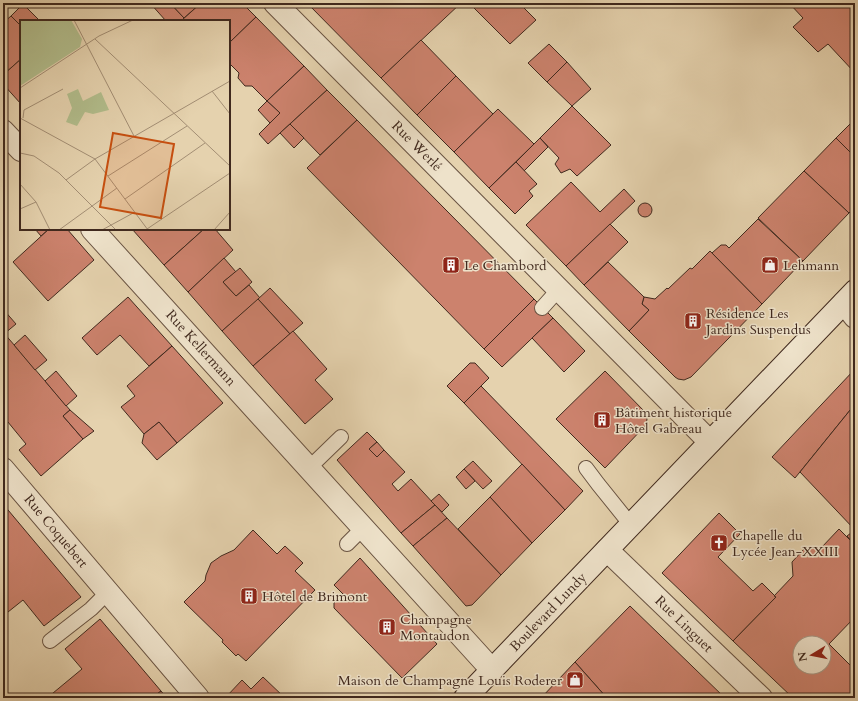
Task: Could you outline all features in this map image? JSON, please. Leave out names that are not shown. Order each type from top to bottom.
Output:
[{"type":"street","name":"Rue Werlé","points":[[275,3],[710,442]]},
{"type":"street","points":[[3,131],[20,149]]},
{"type":"street","name":"Rue Kellermann","points":[[93,230],[492,670]]},
{"type":"street","name":"Boulevard Lundy","points":[[465,698],[710,442],[851,304]]},
{"type":"street","name":"Rue Coquebert","points":[[3,469],[198,698]]},
{"type":"street","name":"Rue Linguet","points":[[607,550],[761,698]]},
{"type":"lane","points":[[542,308],[558,289]]},
{"type":"lane","points":[[309,468],[341,437]]},
{"type":"lane","points":[[586,468],[631,525]]},
{"type":"lane","points":[[348,544],[363,528]]},
{"type":"lane","points":[[50,641],[91,609],[108,592]]},
{"type":"building","points":[[85,3],[95,3],[90,8]]},
{"type":"building","points":[[150,3],[170,3],[184,18],[182,20],[165,20]]},
{"type":"building","points":[[170,3],[201,3],[184,18]]},
{"type":"building","points":[[201,3],[242,3],[256,17],[230,42],[230,20],[182,20]]},
{"type":"building","points":[[307,3],[461,3],[381,78]]},
{"type":"building","points":[[469,3],[519,3],[536,20],[510,44]]},
{"type":"building","points":[[789,3],[849,3],[855,9],[855,73],[828,44],[818,52],[793,27],[803,18]]},
{"type":"building","points":[[23,4],[39,20],[20,20],[20,25],[11,16]]},
{"type":"building","points":[[11,16],[20,25],[20,60],[3,75],[3,23]]},
{"type":"building","points":[[256,17],[304,66],[267,101],[252,86],[245,86],[238,78],[239,73],[230,64],[230,42]]},
{"type":"building","points":[[421,40],[456,76],[417,115],[381,78]]},
{"type":"building","points":[[549,44],[567,62],[547,82],[528,63]]},
{"type":"building","points":[[20,60],[20,103],[3,84],[3,75]]},
{"type":"building","points":[[567,62],[591,89],[572,106],[547,82]]},
{"type":"building","points":[[304,66],[327,90],[268,144],[259,134],[280,113],[267,101]]},
{"type":"building","points":[[456,76],[493,114],[454,152],[417,115]]},
{"type":"building","points":[[327,90],[357,120],[320,155],[290,124]]},
{"type":"building","points":[[267,101],[280,113],[270,123],[258,110]]},
{"type":"building","points":[[572,106],[611,145],[577,176],[570,169],[561,173],[555,164],[559,158],[540,138]]},
{"type":"building","points":[[498,109],[534,144],[489,188],[454,152]]},
{"type":"building","points":[[855,119],[855,157],[836,138]]},
{"type":"building","name":"Le Chambord","points":[[357,120],[534,299],[484,349],[307,168]]},
{"type":"building","points":[[290,124],[304,138],[294,148],[280,133]]},
{"type":"building","points":[[540,138],[548,147],[524,171],[516,162]]},
{"type":"building","points":[[836,138],[855,157],[855,207],[849,213],[804,171]]},
{"type":"building","points":[[516,162],[537,184],[529,191],[533,196],[515,214],[489,188]]},
{"type":"building","points":[[804,171],[849,213],[803,261],[758,218]]},
{"type":"building","points":[[571,182],[600,212],[624,189],[635,201],[566,266],[526,225]]},
{"type":"building","points":[[645,203],[650,205],[652,210],[650,215],[645,217],[640,215],[638,210],[640,205]]},
{"type":"building","points":[[758,219],[803,261],[762,304],[712,253],[721,245],[726,245],[729,248]]},
{"type":"building","points":[[610,224],[628,242],[584,285],[566,266]]},
{"type":"building","points":[[36,230],[48,230],[41,236]]},
{"type":"building","points":[[48,230],[68,230],[94,260],[48,301],[13,262]]},
{"type":"building","points":[[133,230],[203,230],[164,265]]},
{"type":"building","points":[[203,230],[216,230],[233,250],[188,292],[164,265]]},
{"type":"building","name":"Résidence Les Jardins Suspendus","points":[[710,251],[762,304],[691,377],[684,380],[678,379],[629,331],[649,310],[642,304],[644,297],[655,299],[690,268],[692,269]]},
{"type":"building","points":[[224,258],[236,272],[223,282],[236,296],[249,285],[260,298],[222,331],[188,292]]},
{"type":"building","points":[[608,262],[644,297],[642,304],[649,310],[629,331],[584,285]]},
{"type":"building","points":[[240,268],[252,282],[236,296],[223,282]]},
{"type":"building","points":[[270,288],[303,323],[290,334],[258,299]]},
{"type":"building","points":[[128,297],[172,346],[149,366],[120,335],[97,355],[82,338]]},
{"type":"building","points":[[258,299],[290,334],[253,366],[222,331]]},
{"type":"building","points":[[534,299],[553,318],[502,367],[484,349]]},
{"type":"building","points":[[3,309],[16,324],[4,334],[3,332]]},
{"type":"building","points":[[553,318],[585,351],[564,372],[532,338]]},
{"type":"building","points":[[293,331],[327,369],[315,380],[333,399],[305,424],[253,366]]},
{"type":"building","points":[[3,332],[70,410],[63,416],[83,439],[41,476],[19,450],[26,444],[3,416]]},
{"type":"building","points":[[25,335],[47,360],[35,370],[14,345]]},
{"type":"building","points":[[172,346],[223,403],[177,443],[159,422],[144,434],[121,407],[135,396],[127,386]]},
{"type":"building","points":[[470,363],[475,363],[489,378],[464,403],[447,386]]},
{"type":"building","points":[[855,369],[855,404],[795,478],[772,457]]},
{"type":"building","points":[[56,371],[77,396],[66,406],[45,381]]},
{"type":"building","name":"Bâtiment historique Hôtel Gabreau","points":[[605,371],[645,412],[647,419],[646,425],[605,468],[556,419]]},
{"type":"building","points":[[481,386],[583,491],[565,510],[464,403]]},
{"type":"building","points":[[855,404],[855,530],[800,472]]},
{"type":"building","points":[[70,410],[94,431],[83,439],[63,416]]},
{"type":"building","points":[[159,422],[177,443],[157,460],[142,443],[144,434]]},
{"type":"building","points":[[367,432],[377,442],[369,449],[377,457],[384,450],[405,472],[392,484],[398,491],[411,479],[435,505],[401,533],[337,460]]},
{"type":"building","points":[[377,442],[384,450],[377,457],[369,449]]},
{"type":"building","points":[[473,461],[492,481],[483,489],[464,469]]},
{"type":"building","points":[[522,464],[565,510],[532,543],[490,497]]},
{"type":"building","points":[[464,469],[475,481],[466,489],[456,477]]},
{"type":"building","points":[[439,494],[449,505],[442,512],[431,501]]},
{"type":"building","points":[[490,497],[532,543],[501,575],[458,529]]},
{"type":"building","points":[[3,504],[81,597],[44,626],[23,600],[3,616]]},
{"type":"building","points":[[435,505],[447,518],[413,546],[401,533]]},
{"type":"building","points":[[719,513],[740,534],[718,557],[753,591],[762,583],[776,597],[733,641],[662,573]]},
{"type":"building","points":[[447,518],[501,575],[472,605],[466,606],[413,546]]},
{"type":"building","points":[[839,529],[855,545],[855,617],[832,641],[832,635],[792,635],[792,675],[832,675],[832,647],[855,670],[855,698],[793,698],[733,641],[776,597],[774,596],[793,576],[792,562],[804,549],[821,548]]},
{"type":"building","name":"Hôtel de Brimont","points":[[253,530],[277,554],[285,546],[303,563],[295,571],[315,590],[246,661],[238,654],[236,656],[222,642],[223,640],[184,602],[205,581],[211,563],[234,550]]},
{"type":"building","points":[[855,530],[855,545],[847,536]]},
{"type":"building","name":"Champagne Montaudon","points":[[360,558],[437,644],[402,678],[334,608],[334,603],[343,594],[334,585]]},
{"type":"building","points":[[630,606],[725,698],[607,698],[575,662]]},
{"type":"building","points":[[3,617],[7,623],[3,626]]},
{"type":"building","points":[[100,619],[161,691],[152,698],[47,698],[82,669],[65,649]]},
{"type":"building","name":"Maison de Champagne Louis Roderer","points":[[575,662],[606,697],[541,698]]},
{"type":"building","points":[[263,677],[285,698],[226,697],[242,680],[251,689]]},
{"type":"building","points":[[161,691],[167,698],[152,698]]},
{"type":"place","name":"Le Chambord","points":[[451,265]]},
{"type":"place","name":"Lehmann","points":[[770,265]]},
{"type":"place","name":"Résidence Les Jardins Suspendus","points":[[693,321]]},
{"type":"place","name":"Bâtiment historique Hôtel Gabreau","points":[[602,420]]},
{"type":"place","name":"Chapelle du Lycée Jean-XXIII","points":[[719,543]]},
{"type":"place","name":"Hôtel de Brimont","points":[[249,596]]},
{"type":"place","name":"Champagne Montaudon","points":[[387,627]]},
{"type":"place","name":"Maison de Champagne Louis Roderer","points":[[575,680]]}]
